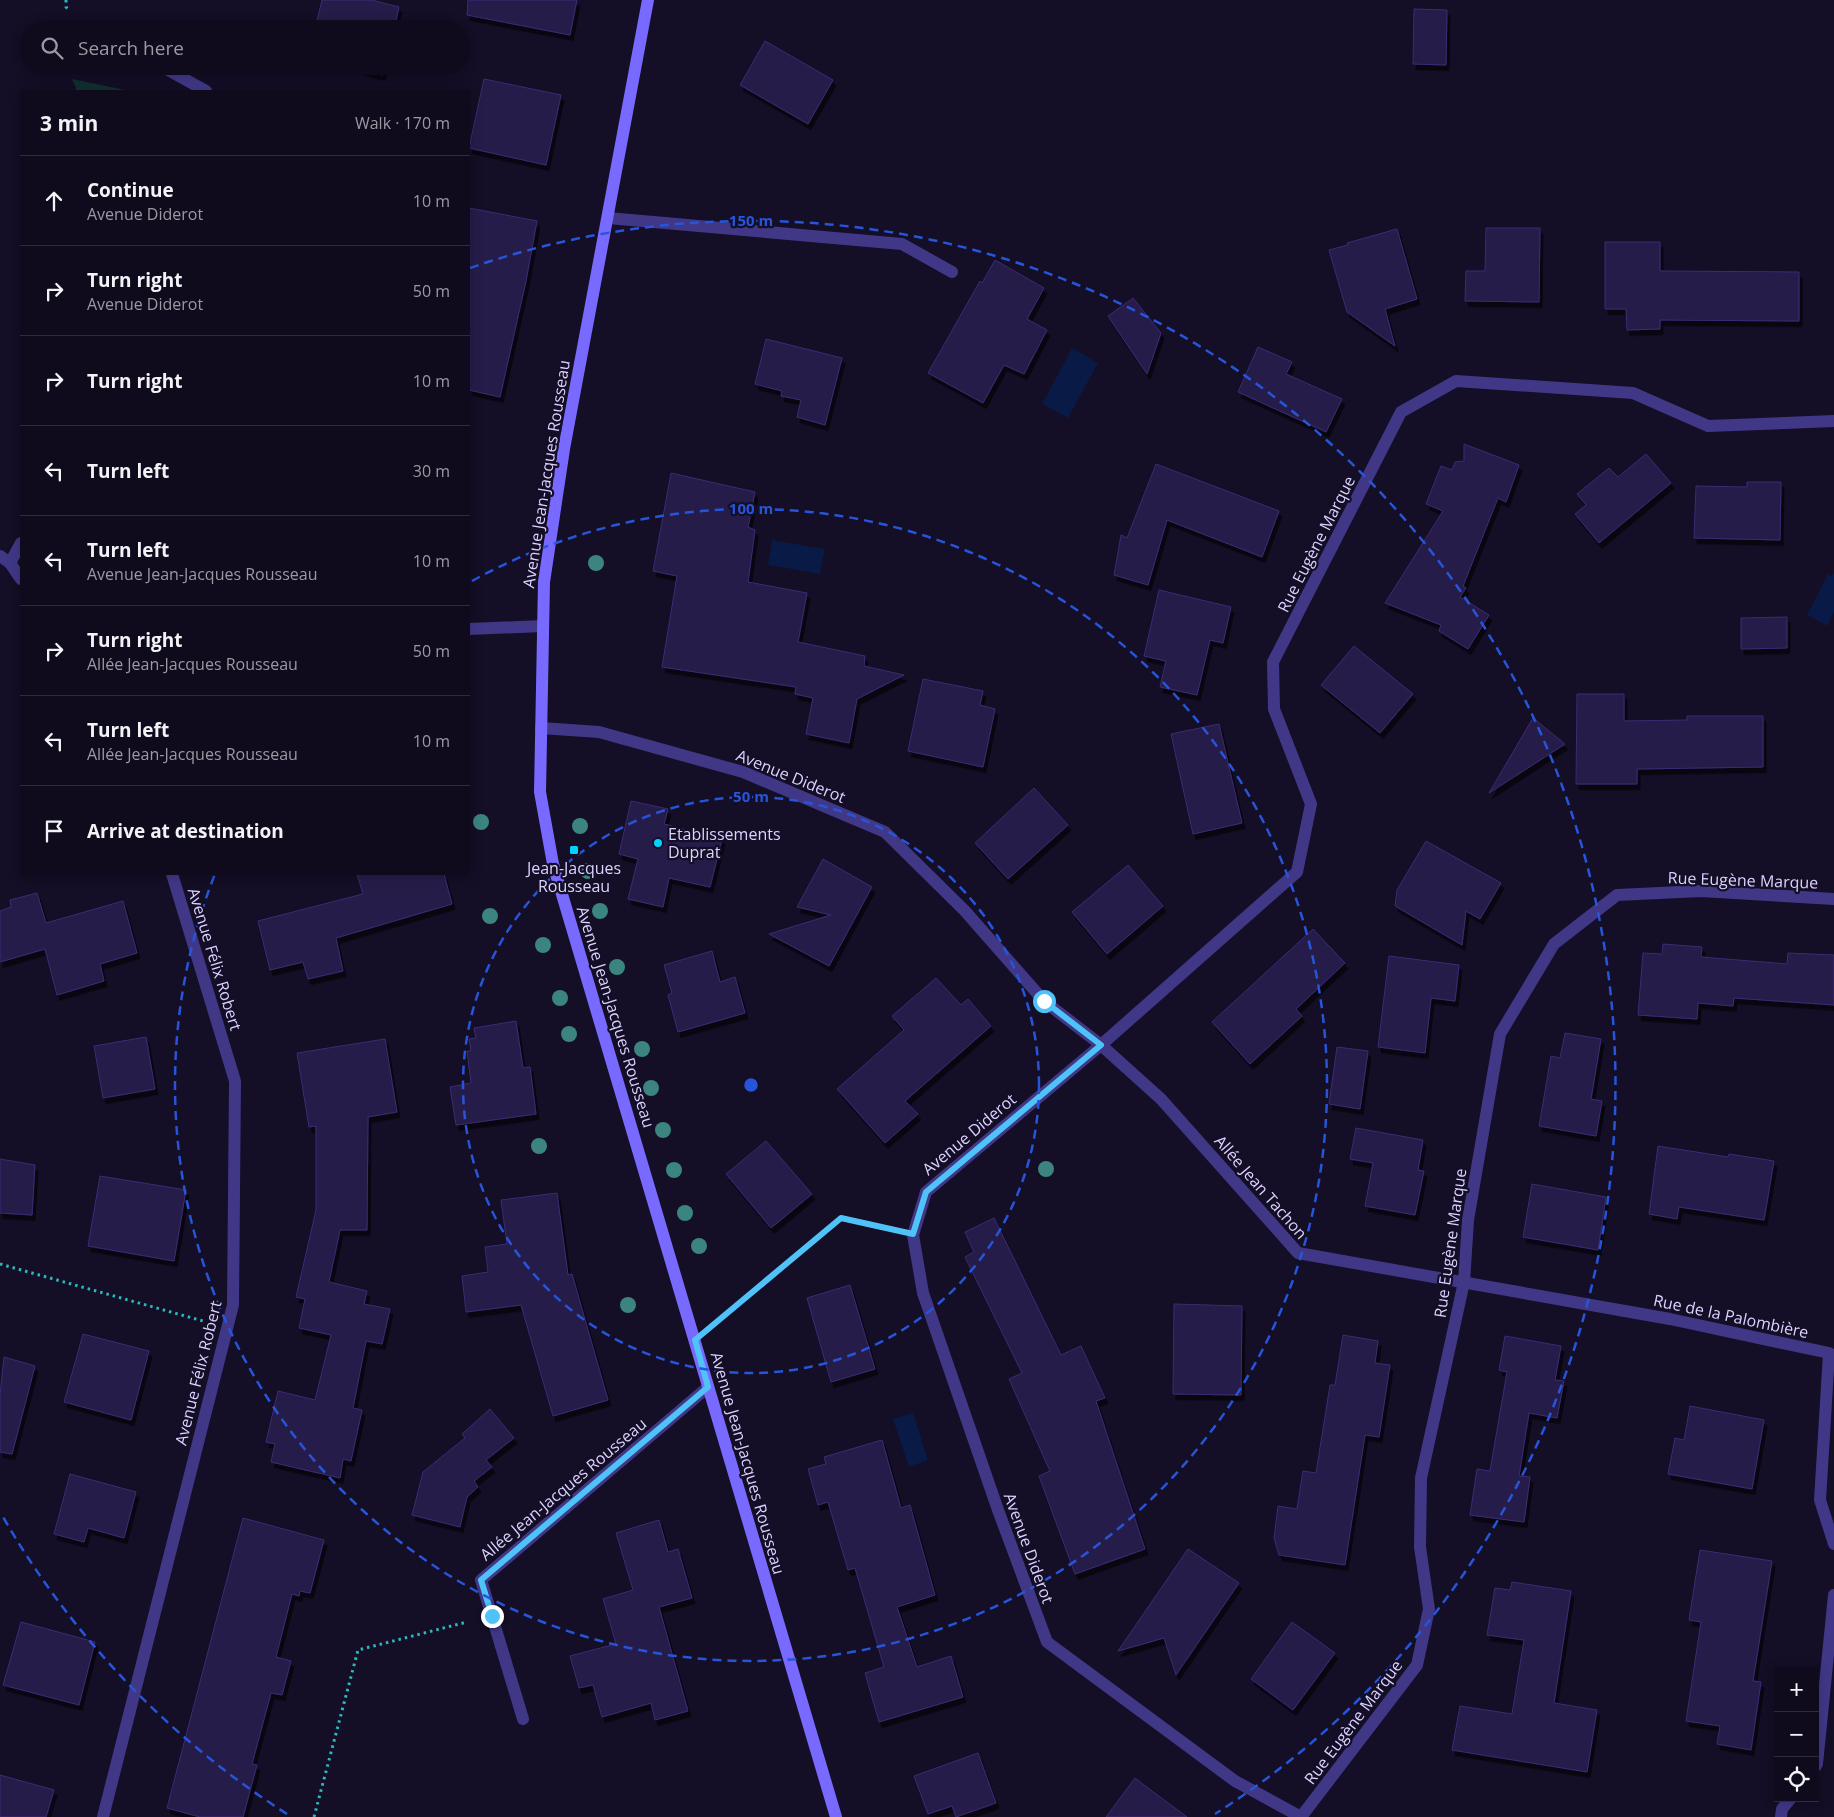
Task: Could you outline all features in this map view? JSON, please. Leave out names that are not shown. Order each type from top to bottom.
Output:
[{"type":"street","name":"Avenue Jean-Jacques Rousseau","points":[[648,0],[564,449],[544,582],[540,792],[553,864],[836,1817]]},
{"type":"street","points":[[177,75],[204,90]]},
{"type":"street","points":[[608,218],[902,244],[952,272]]},
{"type":"street","name":"Rue Eugène Marque","points":[[1101,1045],[1297,872],[1311,804],[1274,709],[1273,662],[1401,412],[1456,381],[1633,393],[1708,426],[1834,421]]},
{"type":"street","points":[[20,543],[5,559],[20,578]]},
{"type":"street","points":[[470,629],[543,626]]},
{"type":"street","name":"Avenue Diderot","points":[[541,728],[599,732],[743,772],[885,832],[966,911],[1044,1001],[1101,1045],[926,1192],[913,1234],[923,1294],[998,1510],[1047,1642],[1235,1781],[1301,1817]]},
{"type":"street","name":"Avenue Félix Robert","points":[[103,1817],[234,1305],[235,1081],[172,875]]},
{"type":"street","name":"Rue Eugène Marque","points":[[1301,1817],[1418,1665],[1429,1609],[1420,1547],[1421,1478],[1464,1282],[1468,1220],[1500,1034],[1554,944],[1617,895],[1701,891],[1834,899]]},
{"type":"street","name":"Allée Jean Tachon","points":[[1101,1045],[1161,1099],[1298,1253],[1464,1282]]},
{"type":"street","name":"Rue de la Palombière","points":[[1464,1282],[1670,1319],[1829,1352],[1820,1500],[1834,1544]]},
{"type":"street","name":"Allée Jean-Jacques Rousseau","points":[[523,1719],[481,1580],[708,1387]]},
{"type":"street","points":[[1818,1757],[1834,1595]]},
{"type":"street","points":[[1781,1817],[1782,1810],[1788,1802]]},
{"type":"path","points":[[695,1340],[841,1218],[913,1234]]},
{"type":"path","points":[[0,1264],[228,1328]]},
{"type":"path","points":[[314,1817],[358,1650],[492,1616]]},
{"type":"green space","points":[[72,79],[125,90],[75,90]]},
{"type":"water","points":[[1072,348],[1098,363],[1068,418],[1042,404]]},
{"type":"water","points":[[772,540],[825,549],[820,574],[768,565]]},
{"type":"water","points":[[1834,573],[1834,612],[1827,626],[1807,615],[1828,574],[1832,576]]},
{"type":"water","points":[[913,1413],[928,1460],[909,1467],[893,1419]]},
{"type":"building","points":[[322,0],[371,0],[399,7],[396,20],[317,20]]},
{"type":"building","points":[[468,0],[577,0],[570,35],[467,15]]},
{"type":"building","points":[[1414,9],[1447,10],[1446,65],[1413,64]]},
{"type":"building","points":[[765,41],[833,80],[808,124],[740,85]]},
{"type":"building","points":[[484,79],[561,95],[546,165],[470,148]]},
{"type":"building","points":[[470,208],[537,221],[526,281],[500,397],[470,390]]},
{"type":"building","points":[[1486,228],[1540,228],[1539,302],[1465,301],[1466,271],[1485,271]]},
{"type":"building","points":[[1397,229],[1417,299],[1385,309],[1395,346],[1347,312],[1329,250]]},
{"type":"building","points":[[1605,242],[1660,242],[1660,271],[1799,272],[1799,321],[1660,320],[1660,329],[1627,330],[1626,309],[1605,309]]},
{"type":"building","points":[[995,260],[1044,288],[1027,319],[1047,330],[1024,374],[1004,365],[983,403],[928,373],[980,281],[982,283]]},
{"type":"building","points":[[1133,298],[1161,333],[1147,374],[1108,316]]},
{"type":"building","points":[[766,339],[842,358],[825,425],[797,417],[801,400],[781,396],[782,391],[755,384]]},
{"type":"building","points":[[1258,347],[1292,362],[1286,374],[1342,399],[1326,432],[1238,392]]},
{"type":"building","points":[[1464,444],[1519,465],[1506,502],[1498,498],[1463,586],[1466,588],[1460,597],[1489,615],[1468,649],[1439,631],[1441,625],[1385,603],[1443,511],[1426,504],[1441,466],[1452,470],[1455,462],[1464,461]]},
{"type":"building","points":[[1646,454],[1671,483],[1599,543],[1575,514],[1586,505],[1577,494],[1609,468],[1618,477]]},
{"type":"building","points":[[1156,464],[1279,511],[1262,557],[1167,520],[1148,585],[1114,575],[1121,535],[1127,538]]},
{"type":"building","points":[[671,473],[755,492],[748,527],[755,530],[748,582],[807,593],[798,642],[865,656],[864,666],[904,675],[857,699],[849,743],[806,734],[813,698],[795,694],[796,687],[662,667],[677,576],[653,571]]},
{"type":"building","points":[[1747,482],[1781,482],[1780,540],[1694,538],[1696,486],[1747,487]]},
{"type":"building","points":[[1159,590],[1231,607],[1223,643],[1210,640],[1197,695],[1160,687],[1166,661],[1144,656]]},
{"type":"building","points":[[1787,617],[1787,648],[1741,649],[1741,618]]},
{"type":"building","points":[[1354,646],[1413,694],[1380,733],[1321,685]]},
{"type":"building","points":[[923,679],[983,691],[980,705],[995,709],[983,767],[908,751]]},
{"type":"building","points":[[1577,694],[1624,694],[1624,721],[1687,720],[1687,716],[1763,716],[1763,767],[1637,769],[1637,784],[1576,784]]},
{"type":"building","points":[[1533,718],[1565,744],[1489,793]]},
{"type":"building","points":[[1219,724],[1242,823],[1193,834],[1171,734]]},
{"type":"building","points":[[1034,788],[1068,825],[1008,879],[975,843]]},
{"type":"building","points":[[631,801],[668,809],[664,824],[722,839],[710,887],[669,878],[663,907],[628,899],[638,859],[619,854]]},
{"type":"building","points":[[1426,841],[1501,883],[1480,919],[1466,911],[1462,945],[1395,906],[1397,890]]},
{"type":"building","points":[[823,859],[872,887],[829,966],[769,934],[831,915],[797,907]]},
{"type":"building","points":[[1128,865],[1163,906],[1107,954],[1072,912]]},
{"type":"building","points":[[357,875],[444,875],[452,904],[336,938],[343,971],[308,979],[303,962],[270,970],[258,921],[363,894]]},
{"type":"building","points":[[37,893],[46,923],[123,901],[137,953],[100,964],[104,981],[57,995],[45,949],[0,962],[0,911],[11,907],[10,900]]},
{"type":"building","points":[[1313,929],[1345,963],[1296,1009],[1302,1016],[1250,1064],[1212,1022]]},
{"type":"building","points":[[1663,944],[1702,947],[1701,957],[1787,964],[1788,953],[1834,955],[1834,1005],[1734,998],[1733,1006],[1698,1003],[1697,1019],[1638,1015],[1643,953],[1662,954]]},
{"type":"building","points":[[712,951],[720,982],[735,977],[745,1013],[678,1032],[668,995],[672,993],[664,965]]},
{"type":"building","points":[[1389,956],[1459,965],[1455,1001],[1431,998],[1425,1053],[1378,1047]]},
{"type":"building","points":[[936,978],[961,1005],[968,999],[991,1026],[905,1101],[918,1114],[885,1143],[837,1089],[904,1030],[892,1016]]},
{"type":"building","points":[[516,1021],[523,1068],[530,1067],[536,1114],[456,1125],[450,1087],[471,1083],[467,1051],[471,1051],[469,1039],[476,1038],[474,1028]]},
{"type":"building","points":[[1565,1033],[1601,1039],[1591,1099],[1602,1101],[1596,1136],[1539,1126],[1551,1056],[1560,1058]]},
{"type":"building","points":[[146,1037],[155,1089],[103,1098],[94,1046]]},
{"type":"building","points":[[385,1039],[397,1112],[368,1117],[367,1230],[340,1230],[329,1282],[367,1291],[364,1304],[390,1309],[382,1344],[366,1341],[353,1408],[362,1410],[351,1461],[343,1459],[340,1478],[271,1462],[275,1444],[266,1442],[278,1391],[315,1400],[331,1335],[299,1328],[305,1299],[296,1297],[316,1210],[316,1126],[309,1127],[297,1053]]},
{"type":"building","points":[[1337,1047],[1368,1051],[1360,1109],[1329,1104]]},
{"type":"building","points":[[1356,1128],[1423,1140],[1418,1170],[1424,1171],[1415,1215],[1365,1206],[1373,1163],[1350,1159]]},
{"type":"building","points":[[766,1141],[812,1194],[771,1228],[726,1174]]},
{"type":"building","points":[[1658,1146],[1728,1157],[1729,1154],[1774,1161],[1764,1220],[1679,1207],[1677,1219],[1649,1214]]},
{"type":"building","points":[[0,1159],[35,1165],[32,1215],[0,1213]]},
{"type":"building","points":[[100,1176],[186,1190],[174,1261],[88,1246]]},
{"type":"building","points":[[1532,1184],[1606,1197],[1598,1250],[1523,1237]]},
{"type":"building","points":[[557,1193],[568,1275],[572,1274],[608,1400],[553,1416],[521,1305],[466,1312],[462,1276],[488,1272],[485,1247],[507,1244],[501,1200]]},
{"type":"building","points":[[994,1218],[1061,1355],[1081,1346],[1105,1398],[1096,1401],[1145,1549],[1075,1574],[1039,1476],[1050,1471],[1009,1379],[1022,1373],[965,1257],[974,1252],[965,1232]]},
{"type":"building","points":[[850,1285],[875,1369],[831,1382],[807,1298]]},
{"type":"building","points":[[1174,1304],[1242,1306],[1241,1395],[1173,1394]]},
{"type":"building","points":[[83,1334],[149,1351],[131,1420],[64,1402]]},
{"type":"building","points":[[1343,1335],[1378,1341],[1375,1363],[1390,1365],[1379,1437],[1365,1435],[1345,1565],[1279,1555],[1274,1538],[1278,1506],[1297,1509],[1303,1471],[1316,1473],[1330,1385],[1335,1385]]},
{"type":"building","points":[[1505,1336],[1561,1346],[1555,1380],[1564,1381],[1557,1418],[1529,1413],[1519,1476],[1530,1477],[1524,1522],[1470,1515],[1477,1469],[1490,1471],[1507,1372],[1499,1370]]},
{"type":"building","points":[[4,1357],[35,1366],[12,1454],[0,1452],[0,1395]]},
{"type":"building","points":[[1690,1406],[1764,1420],[1752,1489],[1668,1474],[1675,1438],[1684,1440]]},
{"type":"building","points":[[490,1409],[514,1438],[486,1460],[492,1467],[474,1481],[478,1487],[467,1497],[460,1527],[412,1515],[423,1472],[465,1438],[462,1434]]},
{"type":"building","points":[[882,1440],[901,1508],[910,1505],[935,1595],[897,1607],[917,1667],[951,1656],[963,1697],[879,1722],[865,1673],[884,1667],[855,1568],[848,1570],[828,1502],[818,1505],[808,1469],[826,1464],[824,1457]]},
{"type":"building","points":[[70,1474],[136,1492],[124,1538],[88,1528],[84,1542],[54,1534]]},
{"type":"building","points":[[243,1518],[324,1540],[310,1593],[300,1591],[299,1596],[292,1594],[276,1657],[291,1661],[282,1695],[271,1693],[252,1764],[257,1765],[243,1817],[200,1817],[167,1808]]},
{"type":"building","points":[[659,1520],[668,1552],[678,1549],[692,1598],[659,1607],[688,1711],[655,1720],[651,1703],[602,1717],[593,1685],[579,1688],[570,1656],[616,1644],[603,1599],[633,1590],[616,1533]]},
{"type":"building","points":[[1188,1549],[1239,1583],[1176,1675],[1164,1638],[1118,1651]]},
{"type":"building","points":[[1700,1550],[1772,1561],[1753,1681],[1761,1682],[1751,1750],[1717,1744],[1720,1726],[1686,1721],[1701,1622],[1689,1620]]},
{"type":"building","points":[[1512,1582],[1571,1591],[1554,1703],[1597,1710],[1587,1772],[1452,1750],[1460,1706],[1512,1714],[1524,1640],[1487,1635],[1495,1588],[1510,1590]]},
{"type":"building","points":[[21,1622],[95,1642],[79,1705],[3,1685]]},
{"type":"building","points":[[1292,1622],[1335,1653],[1293,1710],[1251,1679]]},
{"type":"building","points":[[978,1753],[996,1803],[956,1817],[952,1806],[928,1814],[914,1776]]},
{"type":"building","points":[[0,1775],[54,1790],[46,1817],[0,1817]]},
{"type":"building","points":[[1135,1778],[1152,1791],[1187,1817],[1106,1817]]},
{"type":"place","name":"Etablissements Duprat","points":[[658,843]]},
{"type":"place","name":"Jean-Jacques Rousseau","points":[[574,850]]},
{"type":"route","points":[[492,1616],[481,1580],[708,1387],[695,1340],[841,1218],[913,1234],[926,1192],[1101,1045],[1044,1001]]}]
